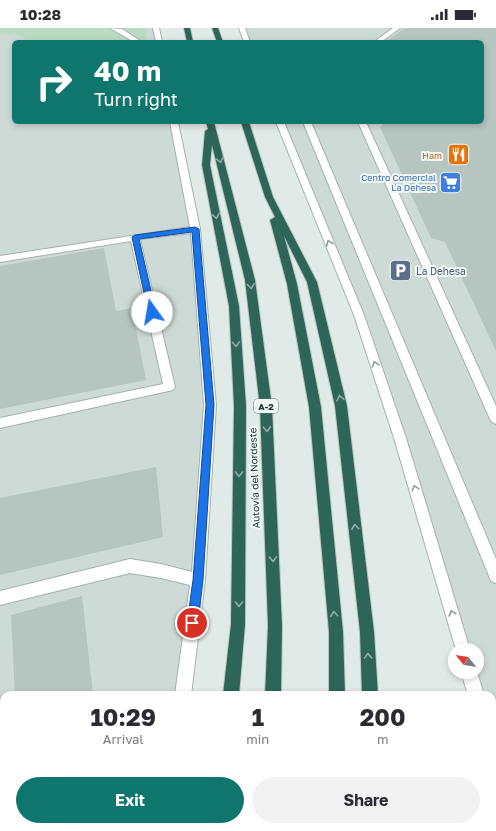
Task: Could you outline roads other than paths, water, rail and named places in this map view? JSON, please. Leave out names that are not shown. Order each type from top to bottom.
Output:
[{"type":"highway","points":[[187,28],[190,40]]},
{"type":"highway","points":[[215,28],[219,40]]},
{"type":"highway","points":[[210,124],[206,165],[234,306],[240,406],[238,624],[231,691]]},
{"type":"highway","name":"Autovía del Nordeste","points":[[211,124],[250,280],[266,407],[276,626],[273,691]]},
{"type":"highway","points":[[246,124],[269,198],[292,284],[315,406],[336,632],[337,691]]},
{"type":"highway","points":[[269,198],[312,282],[342,406],[367,632],[370,691]]},
{"type":"lane","points":[[113,28],[120,30],[136,40]]},
{"type":"lane","points":[[156,28],[159,40]]},
{"type":"lane","points":[[242,28],[246,40]]},
{"type":"lane","points":[[380,40],[396,28]]},
{"type":"lane","points":[[174,124],[195,229],[210,405],[198,580],[184,691]]},
{"type":"lane","points":[[281,124],[359,315],[400,438],[461,643]]},
{"type":"lane","points":[[308,124],[496,576]]},
{"type":"lane","points":[[363,124],[496,420]]},
{"type":"lane","points":[[0,259],[135,237],[195,229]]},
{"type":"lane","points":[[0,423],[169,387],[135,237]]},
{"type":"lane","points":[[0,598],[130,566],[161,571],[198,580]]},
{"type":"lane","points":[[471,679],[475,691]]},
{"type":"place","name":"Ham","points":[[458,155]]},
{"type":"place","name":"Centro Comercial La Dehesa","points":[[451,182]]},
{"type":"place","name":"La Dehesa","points":[[400,271]]}]
